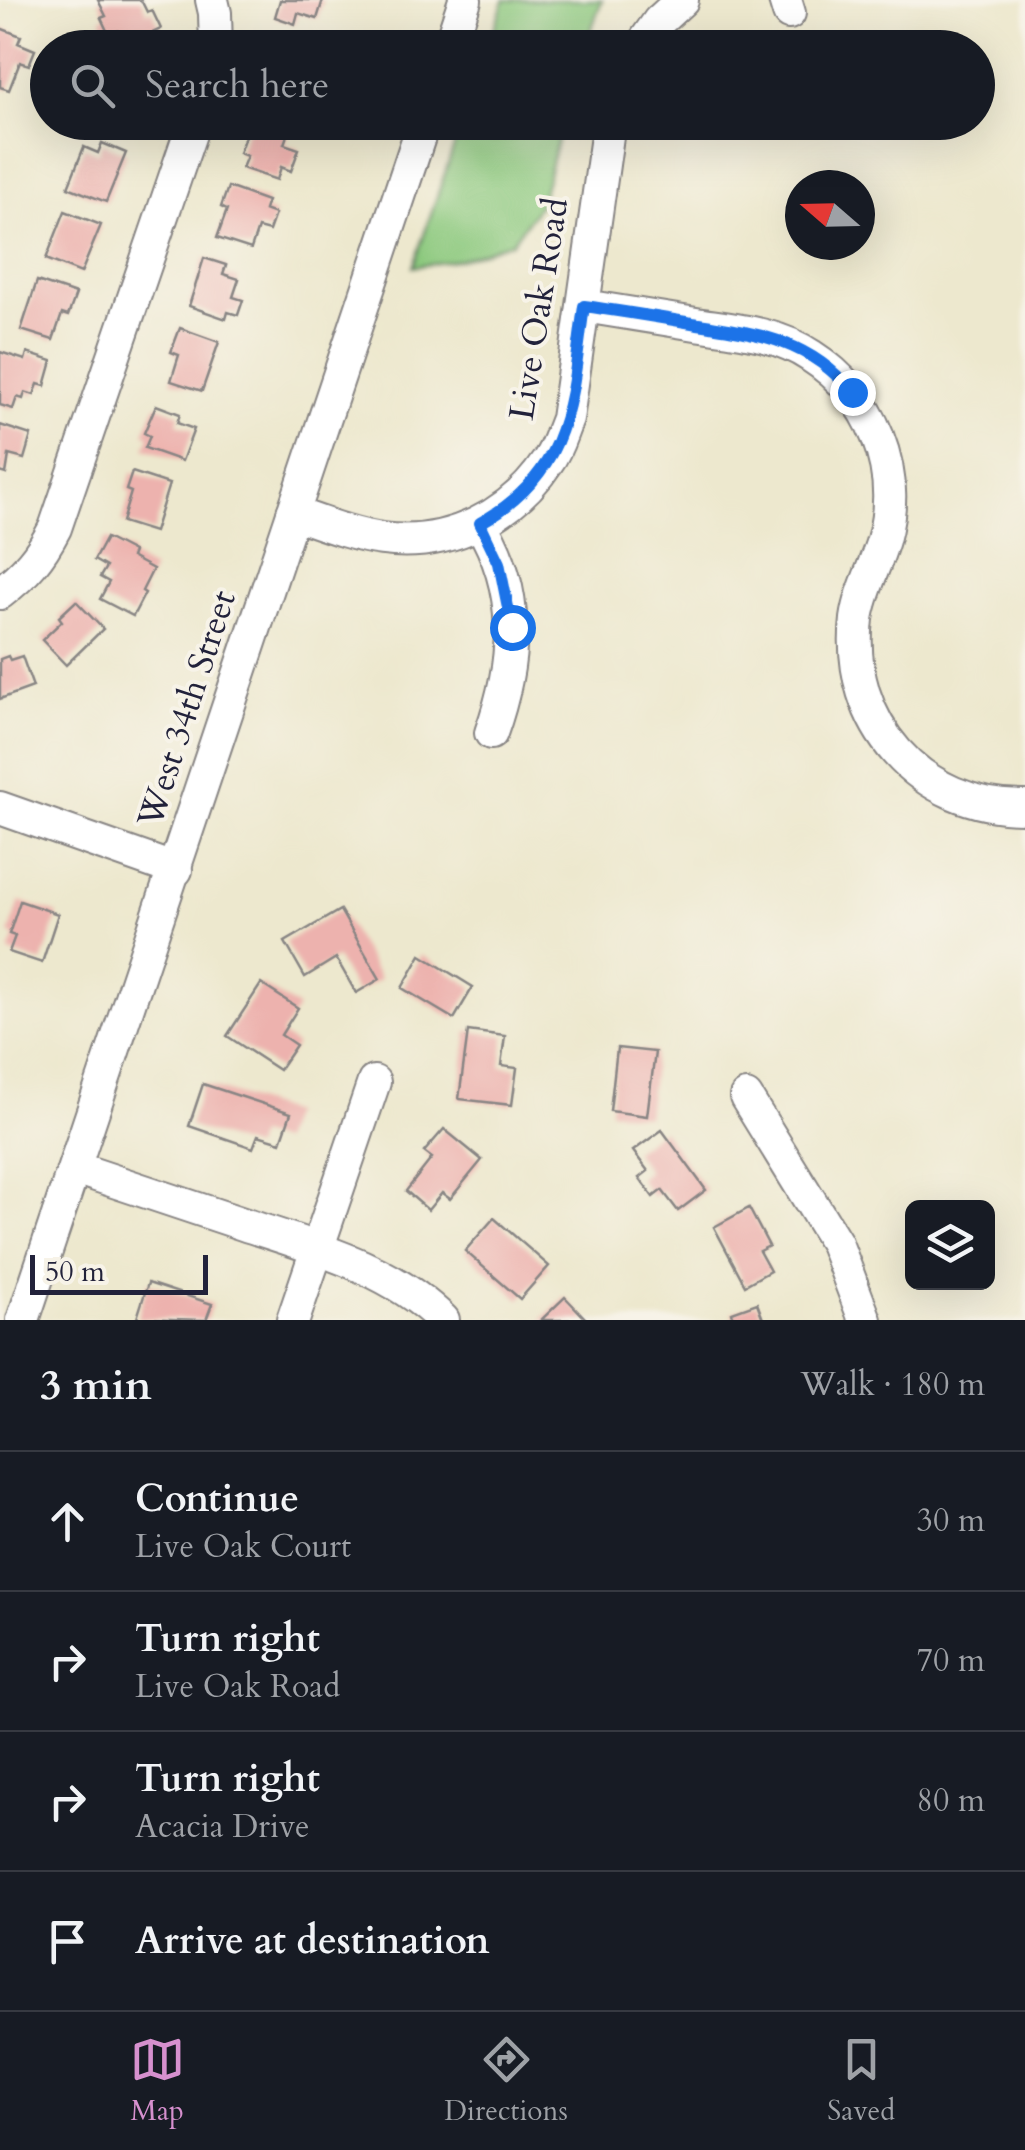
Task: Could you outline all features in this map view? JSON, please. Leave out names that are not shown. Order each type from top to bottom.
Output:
[{"type":"street","points":[[455,30],[465,0]]},
{"type":"street","points":[[653,30],[682,0]]},
{"type":"street","points":[[217,30],[218,4]]},
{"type":"street","points":[[0,593],[32,566],[55,528],[188,140]]},
{"type":"street","name":"West 34th Street","points":[[23,1320],[418,140]]},
{"type":"street","name":"Live Oak Road","points":[[293,513],[363,536],[395,541],[428,540],[480,523],[518,497],[534,480],[554,451],[571,396],[607,140]]},
{"type":"street","points":[[584,306],[772,338],[811,355],[846,384],[876,431],[884,452],[888,485],[882,540],[857,620],[857,664],[872,717],[905,761],[941,788],[983,803],[1025,807]]},
{"type":"street","points":[[480,523],[499,563],[512,627],[511,660],[491,733]]},
{"type":"street","points":[[0,808],[176,870]]},
{"type":"street","points":[[293,1320],[374,1082]]},
{"type":"street","points":[[746,1097],[836,1243],[865,1320]]},
{"type":"street","points":[[75,1168],[318,1249],[400,1287],[442,1320]]},
{"type":"green space","points":[[504,0],[602,0],[591,30],[494,30]]},
{"type":"green space","points":[[456,140],[557,140],[540,204],[512,242],[462,259],[413,267]]},
{"type":"building","points":[[98,0],[141,0],[147,12],[152,10],[161,29],[107,30],[101,18],[106,16]]},
{"type":"building","points":[[280,0],[323,0],[317,19],[298,13],[295,24],[275,17]]},
{"type":"building","points":[[0,28],[21,36],[18,43],[30,48],[30,62],[20,62],[9,90],[0,87]]},
{"type":"building","points":[[244,140],[285,140],[284,144],[299,149],[291,171],[281,167],[277,180],[242,168],[247,156],[239,153]]},
{"type":"building","points":[[102,143],[126,153],[106,202],[68,187],[84,147],[98,153]]},
{"type":"building","points":[[228,187],[267,201],[264,210],[275,214],[269,231],[258,228],[251,249],[217,238],[227,210],[221,207]]},
{"type":"building","points":[[65,211],[101,225],[81,273],[46,259]]},
{"type":"building","points":[[204,258],[226,265],[223,274],[239,279],[233,297],[243,300],[238,315],[228,312],[226,319],[189,306]]},
{"type":"building","points":[[37,281],[76,294],[68,316],[62,314],[53,340],[21,330]]},
{"type":"building","points":[[180,328],[219,342],[202,391],[171,381],[179,355],[171,352]]},
{"type":"building","points":[[0,352],[25,360],[27,353],[52,361],[45,386],[38,384],[34,395],[25,392],[23,399],[17,397],[13,409],[0,405]]},
{"type":"building","points":[[156,405],[180,414],[177,423],[194,429],[182,461],[145,448],[150,436],[144,433]]},
{"type":"building","points":[[0,425],[31,435],[24,459],[9,455],[6,474],[0,472]]},
{"type":"building","points":[[132,472],[169,484],[154,532],[122,522]]},
{"type":"building","points":[[106,538],[133,552],[131,557],[153,569],[133,616],[100,599],[109,582],[100,577],[106,567],[94,560]]},
{"type":"building","points":[[76,601],[103,629],[66,665],[42,640]]},
{"type":"building","points":[[8,656],[10,660],[22,656],[33,687],[0,699],[0,659]]},
{"type":"building","points":[[20,901],[58,914],[42,963],[9,952],[15,936],[9,934]]},
{"type":"building","points":[[340,910],[380,979],[356,993],[336,958],[305,977],[285,942]]},
{"type":"building","points":[[421,955],[473,987],[454,1019],[402,988]]},
{"type":"building","points":[[261,984],[298,1008],[281,1035],[296,1045],[279,1070],[227,1036]]},
{"type":"building","points":[[468,1031],[505,1036],[501,1066],[517,1068],[512,1105],[459,1099]]},
{"type":"building","points":[[617,1048],[655,1052],[647,1116],[610,1111]]},
{"type":"building","points":[[203,1084],[291,1113],[281,1142],[258,1135],[253,1148],[189,1126]]},
{"type":"building","points":[[444,1129],[482,1160],[450,1199],[442,1193],[428,1210],[406,1191],[432,1158],[424,1152]]},
{"type":"building","points":[[662,1130],[706,1190],[678,1211],[662,1190],[653,1197],[639,1178],[648,1171],[633,1151]]},
{"type":"building","points":[[749,1208],[769,1246],[759,1251],[770,1271],[745,1285],[714,1227]]},
{"type":"building","points":[[494,1218],[549,1266],[520,1299],[465,1251]]},
{"type":"building","points":[[148,1283],[212,1304],[206,1320],[137,1318]]},
{"type":"building","points":[[565,1297],[587,1320],[541,1320]]},
{"type":"building","points":[[757,1303],[763,1319],[734,1320],[732,1312]]},
{"type":"route","points":[[512,627],[496,553],[480,523],[518,497],[554,451],[571,396],[584,306],[749,332],[782,341],[820,362],[852,392]]}]
